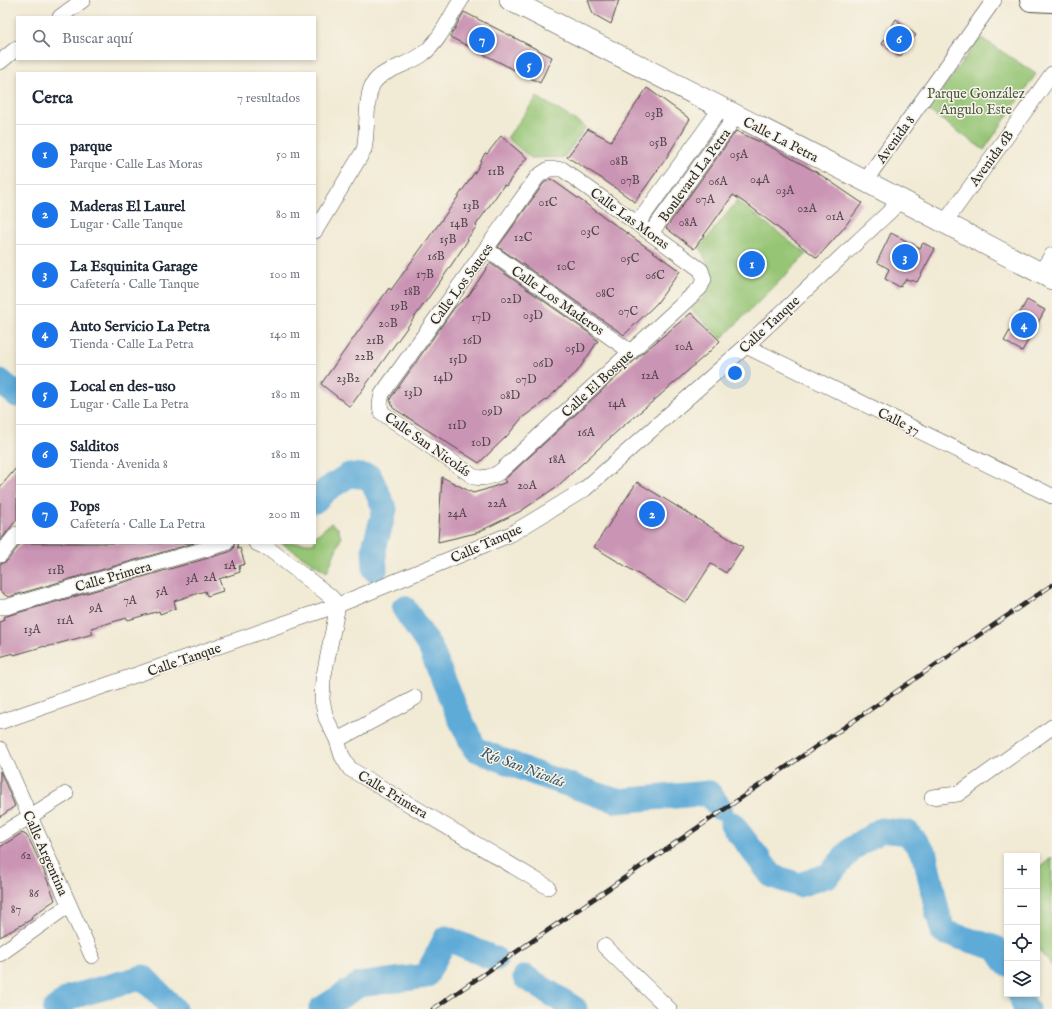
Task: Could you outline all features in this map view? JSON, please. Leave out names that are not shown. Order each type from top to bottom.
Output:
[{"type":"main road","points":[[1031,0],[1052,1]]},
{"type":"street","points":[[61,16],[83,0]]},
{"type":"street","points":[[316,229],[364,150],[369,94],[373,83],[383,75],[421,56],[434,45],[461,0]]},
{"type":"street","name":"Calle La Petra","points":[[510,0],[865,180],[1046,276]]},
{"type":"street","name":"Avenida 8","points":[[865,180],[994,0]]},
{"type":"street","points":[[0,62],[10,49]]},
{"type":"street","name":"Avenida 6B","points":[[945,222],[1052,74]]},
{"type":"street","name":"Boulevard La Petra","points":[[638,223],[729,112]]},
{"type":"street","name":"Boulevard La Petra","points":[[651,233],[729,112]]},
{"type":"street","name":"Calle Las Moras","points":[[549,170],[562,169],[701,270],[704,279]]},
{"type":"street","name":"Calle Los Sauces","points":[[380,404],[382,394],[538,176],[549,170]]},
{"type":"street","name":"Calle Tanque","points":[[0,722],[338,605],[511,534],[585,489],[746,346],[902,200]]},
{"type":"street","name":"Calle Los Maderos","points":[[486,249],[631,352]]},
{"type":"street","points":[[1046,276],[1052,255]]},
{"type":"street","name":"Calle El Bosque","points":[[483,479],[498,474],[700,288],[704,279]]},
{"type":"street","name":"Calle 37","points":[[746,346],[1052,496]]},
{"type":"street","name":"Calle San Nicolás","points":[[380,404],[381,412],[474,476],[483,479]]},
{"type":"street","points":[[0,555],[16,535]]},
{"type":"street","name":"Calle Primera","points":[[0,607],[6,607],[223,544]]},
{"type":"street","points":[[258,544],[269,549],[330,596],[338,605]]},
{"type":"street","name":"Calle Primera","points":[[338,605],[323,680],[322,700],[326,718],[337,740],[342,756],[350,769],[548,887]]},
{"type":"street","points":[[337,740],[415,698]]},
{"type":"street","points":[[932,797],[958,794],[1052,727]]},
{"type":"street","name":"Calle Argentina","points":[[0,749],[92,956]]},
{"type":"street","points":[[0,835],[66,794]]},
{"type":"street","points":[[0,954],[69,905]]},
{"type":"street","points":[[604,946],[669,1009]]},
{"type":"green space","name":"Parque González Angulo Este","points":[[980,37],[1036,74],[984,150],[928,110]]},
{"type":"green space","points":[[537,97],[586,127],[564,157],[531,158],[507,138]]},
{"type":"green space","points":[[737,201],[807,254],[721,339],[691,309],[705,296],[711,283],[709,266],[700,247]]},
{"type":"green space","points":[[331,523],[338,528],[341,538],[327,572],[283,544],[316,544],[317,535]]},
{"type":"green space","points":[[1052,857],[1052,966],[1040,952],[1040,867]]},
{"type":"building","points":[[588,0],[619,0],[611,24],[593,14]]},
{"type":"building","points":[[464,12],[552,57],[540,83],[450,37]]},
{"type":"building","points":[[896,19],[916,35],[900,57],[882,44]]},
{"type":"building","points":[[647,88],[690,119],[665,160],[635,202],[601,178],[567,157],[588,129],[611,141]]},
{"type":"building","points":[[736,131],[771,147],[818,173],[862,203],[843,229],[817,258],[733,195],[694,249],[666,228]]},
{"type":"building","points":[[501,136],[527,158],[506,186],[504,185],[476,225],[477,226],[444,276],[350,407],[321,384],[389,288],[391,290],[451,207],[477,169],[485,153],[487,154]]},
{"type":"building","points":[[551,179],[680,271],[657,303],[624,335],[498,247],[544,183]]},
{"type":"building","points":[[891,233],[920,248],[923,243],[935,249],[917,282],[906,279],[900,287],[885,279],[889,269],[877,262]]},
{"type":"building","points":[[490,263],[589,333],[598,341],[577,372],[546,400],[522,418],[507,436],[479,463],[393,408],[390,399],[455,307],[469,295]]},
{"type":"building","points":[[1027,300],[1045,310],[1022,351],[1004,341]]},
{"type":"building","points":[[691,313],[720,341],[708,353],[623,426],[559,485],[521,511],[476,533],[438,542],[442,477],[473,493],[507,482],[504,480],[645,351]]},
{"type":"building","points":[[16,468],[16,520],[0,541],[0,487]]},
{"type":"building","points":[[637,482],[743,547],[726,573],[711,564],[686,603],[594,547]]},
{"type":"building","points":[[20,544],[191,544],[8,597],[0,591],[0,564],[7,561]]},
{"type":"building","points":[[235,544],[237,544],[245,564],[239,566],[240,572],[219,579],[223,591],[207,596],[205,591],[174,601],[176,608],[160,614],[159,611],[128,620],[127,618],[91,628],[93,634],[14,655],[13,653],[0,657],[0,622],[4,620],[3,617],[229,552],[233,549]]},
{"type":"building","points":[[0,771],[15,806],[0,817]]},
{"type":"building","points":[[22,833],[26,835],[30,841],[55,900],[31,917],[32,919],[0,937],[0,847]]},
{"type":"waterway","name":"Río San Nicolás","points":[[0,381],[16,394]]},
{"type":"waterway","name":"Río San Nicolás","points":[[316,500],[326,490],[349,475],[370,477],[385,509],[374,548],[375,570]]},
{"type":"waterway","name":"Río San Nicolás","points":[[404,608],[430,647],[455,708],[475,749],[534,773],[617,801],[709,793],[720,808]]},
{"type":"waterway","name":"Río San Nicolás","points":[[732,824],[772,876],[799,885],[829,875],[853,848],[881,830],[908,833],[925,855],[943,932],[996,948],[1005,961]]},
{"type":"waterway","points":[[321,1009],[359,985],[426,976],[446,938],[495,959]]},
{"type":"waterway","points":[[55,1009],[71,997],[143,977],[174,1009]]},
{"type":"waterway","points":[[525,977],[575,1009]]},
{"type":"waterway","name":"Río San Nicolás","points":[[1021,997],[1027,1009]]},
{"type":"railway","points":[[433,1009],[1052,585]]},
{"type":"place","name":"Salditos","points":[[899,39]]},
{"type":"place","name":"Pops","points":[[482,40]]},
{"type":"place","name":"Local en des-uso","points":[[529,65]]},
{"type":"place","name":"La Esquinita Garage","points":[[905,257]]},
{"type":"place","name":"parque","points":[[752,264]]},
{"type":"place","name":"Auto Servicio La Petra","points":[[1024,325]]},
{"type":"place","name":"Maderas El Laurel","points":[[652,514]]}]
